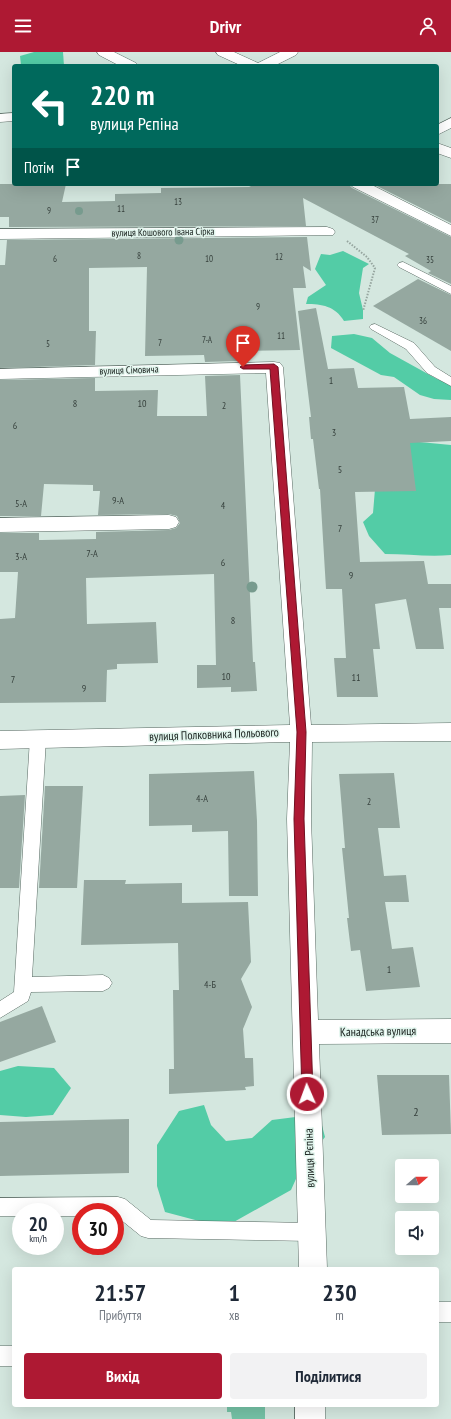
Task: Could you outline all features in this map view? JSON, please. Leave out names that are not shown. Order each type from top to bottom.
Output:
[{"type":"street","points":[[104,52],[127,64]]},
{"type":"street","points":[[223,52],[249,64]]},
{"type":"street","points":[[267,64],[291,52]]},
{"type":"street","points":[[0,118],[12,117]]},
{"type":"street","points":[[439,130],[451,122]]},
{"type":"street","points":[[439,148],[451,154]]},
{"type":"street","points":[[362,186],[451,232]]},
{"type":"street","name":"вулиця Кошового Івана Сірка","points":[[0,234],[327,232]]},
{"type":"street","name":"вулиця Сімовича","points":[[0,374],[259,367]]},
{"type":"street","name":"вулиця Рєпіна","points":[[259,367],[274,367],[301,732],[299,819],[313,1267]]},
{"type":"street","points":[[0,526],[169,522]]},
{"type":"street","name":"вулиця Полковника Польового","points":[[0,740],[301,732],[327,734],[451,732]]},
{"type":"street","name":"Канадська вулиця","points":[[305,1032],[451,1031]]},
{"type":"street","points":[[310,1407],[310,1419]]},
{"type":"lane","points":[[403,264],[451,291]]},
{"type":"lane","points":[[375,327],[410,346],[431,370],[451,382]]},
{"type":"lane","points":[[0,1010],[22,996],[38,739]]},
{"type":"lane","points":[[22,985],[103,983]]},
{"type":"lane","points":[[0,1207],[118,1206],[148,1229],[311,1232]]},
{"type":"lane","points":[[439,1312],[451,1312]]},
{"type":"lane","points":[[0,1356],[12,1356]]},
{"type":"path","points":[[327,232],[352,246],[367,257],[375,268],[373,283],[365,298],[363,312],[368,322],[375,327]]},
{"type":"green space","points":[[34,52],[63,52],[64,64],[21,64],[20,56]]},
{"type":"green space","points":[[343,251],[369,264],[363,268],[359,293],[363,310],[363,319],[344,321],[337,312],[328,307],[323,305],[306,304],[308,297],[326,285],[315,269],[321,254],[330,255]]},
{"type":"green space","points":[[354,334],[372,338],[390,353],[437,379],[451,383],[451,400],[434,399],[420,395],[394,377],[381,375],[331,348],[332,336]]},
{"type":"green space","points":[[409,441],[451,445],[451,555],[426,556],[385,554],[369,536],[363,522],[373,513],[375,489]]},
{"type":"green space","points":[[18,1066],[54,1068],[71,1088],[53,1115],[26,1117],[0,1115],[0,1071]]},
{"type":"green space","points":[[204,1105],[211,1125],[226,1141],[252,1138],[272,1120],[319,1114],[325,1137],[300,1170],[291,1190],[232,1223],[199,1221],[165,1212],[157,1186],[157,1145],[179,1111]]},
{"type":"green space","points":[[227,1407],[265,1407],[265,1419],[232,1419],[231,1412],[227,1412]]},
{"type":"building","points":[[0,184],[12,184],[12,186],[66,186],[62,202],[115,201],[115,194],[161,193],[161,188],[350,186],[451,237],[451,284],[428,273],[431,271],[405,256],[409,254],[303,198],[306,226],[9,227],[9,217],[0,217]]},
{"type":"building","points":[[439,184],[451,184],[451,223],[377,186],[439,186]]},
{"type":"building","points":[[307,237],[311,271],[303,266],[306,288],[293,288],[300,350],[239,351],[239,361],[205,362],[204,355],[145,356],[147,267],[89,268],[89,331],[96,331],[95,365],[0,368],[0,265],[5,265],[7,240]]},
{"type":"building","points":[[418,279],[451,295],[451,351],[373,306]]},
{"type":"building","points":[[316,308],[328,369],[354,368],[358,388],[404,387],[410,419],[451,417],[451,441],[410,443],[416,491],[355,492],[360,562],[424,561],[428,584],[451,584],[451,608],[439,608],[444,649],[416,649],[406,599],[375,604],[380,649],[373,649],[378,697],[337,697],[334,658],[346,658],[342,589],[326,589],[320,489],[313,439],[311,439],[309,417],[311,417],[298,311]]},
{"type":"building","points":[[240,375],[253,662],[255,662],[257,691],[231,692],[231,687],[197,688],[197,665],[216,665],[214,574],[86,578],[87,624],[156,622],[158,663],[117,664],[117,669],[107,670],[106,702],[0,703],[0,619],[15,618],[18,572],[0,572],[0,533],[39,533],[39,540],[96,539],[96,532],[169,530],[176,528],[180,523],[177,516],[169,514],[98,515],[100,491],[93,491],[93,485],[44,484],[41,516],[0,516],[0,380],[95,378],[95,391],[158,390],[157,416],[207,416],[205,376]]},
{"type":"building","points":[[254,771],[257,821],[258,896],[229,896],[228,831],[192,832],[192,825],[149,826],[149,774]]},
{"type":"building","points":[[394,773],[400,828],[378,828],[384,876],[406,875],[409,902],[385,902],[392,949],[413,947],[420,987],[366,991],[360,950],[351,951],[342,848],[345,848],[339,774]]},
{"type":"building","points":[[45,786],[83,786],[77,888],[39,888]]},
{"type":"building","points":[[25,795],[19,888],[0,888],[0,796]]},
{"type":"building","points":[[84,880],[126,880],[125,884],[182,883],[182,903],[248,902],[251,962],[241,979],[252,1007],[243,1029],[245,1058],[253,1058],[254,1086],[245,1087],[246,1090],[169,1094],[169,1069],[174,1069],[173,990],[179,990],[178,943],[81,945]]},
{"type":"building","points":[[42,1006],[56,1042],[0,1062],[0,1022]]},
{"type":"building","points":[[377,1075],[449,1075],[451,1134],[382,1135]]},
{"type":"building","points":[[129,1119],[129,1173],[0,1176],[0,1122]]},
{"type":"route","points":[[243,367],[274,367],[301,732],[299,819],[307,1094]]}]
